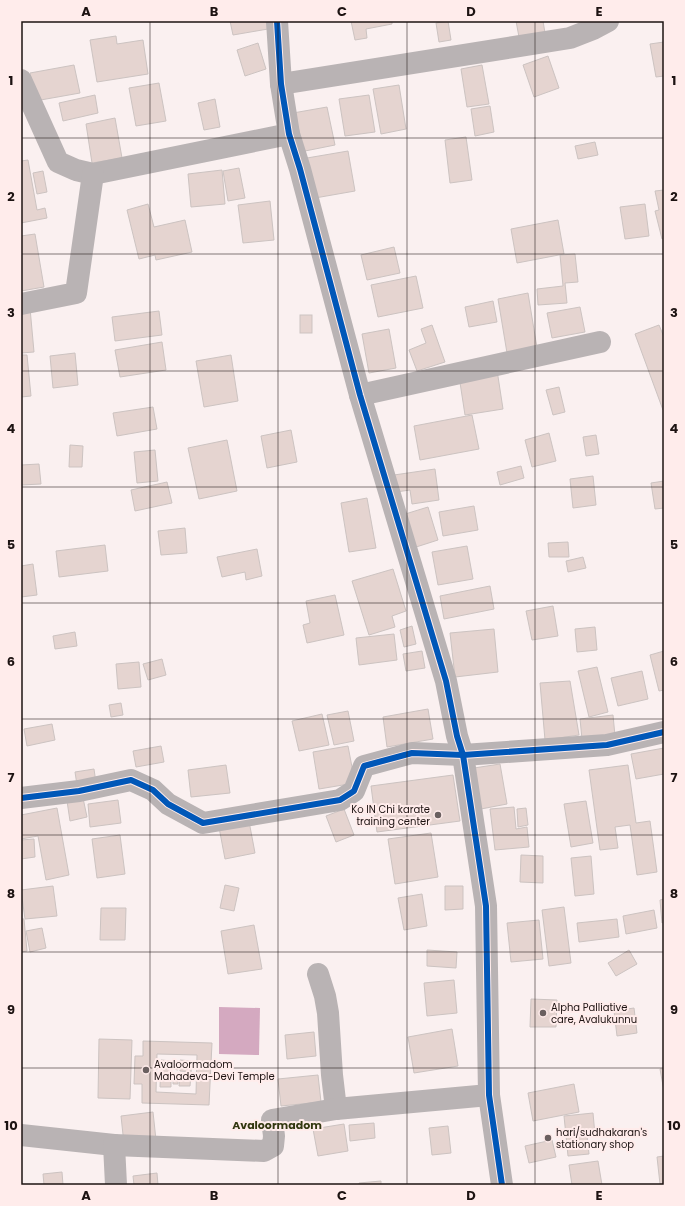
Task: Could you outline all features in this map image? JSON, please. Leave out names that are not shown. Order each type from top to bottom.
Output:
[{"type":"street","points":[[277,21],[281,84],[289,134],[300,169],[360,395],[446,681],[457,736],[463,756],[486,906],[489,1095],[502,1185]]},
{"type":"street","points":[[281,84],[570,38],[608,21]]},
{"type":"street","points":[[21,80],[58,162],[76,170],[93,174],[289,134]]},
{"type":"street","points":[[21,304],[76,293],[93,174]]},
{"type":"street","points":[[360,395],[600,342]]},
{"type":"street","points":[[21,798],[79,791],[130,780],[153,790],[168,804],[203,823],[340,800],[354,791],[364,766],[412,752],[463,756],[607,744],[664,732]]},
{"type":"street","points":[[318,974],[325,996],[328,1013],[336,1109]]},
{"type":"street","points":[[21,1135],[114,1145],[264,1151],[273,1146],[274,1136],[272,1120],[336,1109],[489,1095]]},
{"type":"street","points":[[114,1145],[116,1185]]},
{"type":"shaded area","points":[[219,1007],[260,1008],[259,1055],[219,1054]]},
{"type":"building","points":[[230,21],[266,21],[268,29],[233,35]]},
{"type":"building","points":[[351,21],[392,21],[392,24],[366,29],[367,38],[355,40]]},
{"type":"building","points":[[448,21],[451,40],[439,42],[436,23]]},
{"type":"building","points":[[516,21],[543,21],[545,33],[519,37]]},
{"type":"building","points":[[116,36],[117,44],[143,40],[148,74],[97,82],[90,40]]},
{"type":"building","points":[[664,42],[664,76],[656,77],[650,44]]},
{"type":"building","points":[[258,43],[266,69],[245,76],[237,50]]},
{"type":"building","points":[[548,56],[559,88],[534,97],[523,65]]},
{"type":"building","points":[[74,65],[80,93],[35,101],[30,73]]},
{"type":"building","points":[[482,65],[489,104],[467,107],[461,69]]},
{"type":"building","points":[[159,83],[166,121],[136,126],[129,88]]},
{"type":"building","points":[[399,85],[406,129],[381,134],[373,89]]},
{"type":"building","points":[[95,95],[98,113],[63,121],[59,103]]},
{"type":"building","points":[[369,95],[375,132],[345,136],[339,99]]},
{"type":"building","points":[[215,99],[220,127],[204,130],[198,103]]},
{"type":"building","points":[[490,106],[494,132],[475,136],[471,109]]},
{"type":"building","points":[[327,107],[335,145],[300,152],[293,113]]},
{"type":"building","points":[[115,118],[122,158],[92,163],[86,124]]},
{"type":"building","points":[[466,137],[472,180],[450,183],[445,140]]},
{"type":"building","points":[[595,142],[598,155],[578,159],[575,146]]},
{"type":"building","points":[[348,151],[355,191],[315,198],[307,158]]},
{"type":"building","points":[[28,160],[37,210],[45,208],[47,218],[21,223],[21,161]]},
{"type":"building","points":[[239,168],[245,198],[228,201],[223,171]]},
{"type":"building","points":[[222,170],[225,204],[191,207],[188,174]]},
{"type":"building","points":[[43,171],[47,192],[37,194],[33,173]]},
{"type":"building","points":[[664,190],[664,238],[662,239],[655,211],[659,210],[655,191]]},
{"type":"building","points":[[270,201],[274,240],[243,243],[238,205]]},
{"type":"building","points":[[148,204],[154,227],[185,220],[192,252],[156,260],[155,255],[139,259],[127,210]]},
{"type":"building","points":[[645,204],[649,236],[625,239],[620,207]]},
{"type":"building","points":[[558,220],[564,254],[517,263],[511,229]]},
{"type":"building","points":[[35,234],[44,287],[21,291],[21,236]]},
{"type":"building","points":[[394,247],[400,273],[367,280],[361,255]]},
{"type":"building","points":[[575,254],[578,282],[565,283],[567,303],[538,305],[537,289],[563,286],[560,255]]},
{"type":"building","points":[[416,276],[423,308],[378,317],[371,285]]},
{"type":"building","points":[[528,293],[537,348],[507,353],[498,299]]},
{"type":"building","points":[[493,301],[497,322],[469,327],[465,307]]},
{"type":"building","points":[[580,307],[585,332],[552,338],[547,313]]},
{"type":"building","points":[[30,308],[34,352],[21,353],[21,309]]},
{"type":"building","points":[[159,311],[162,335],[115,341],[112,317]]},
{"type":"building","points":[[300,315],[312,315],[312,333],[300,333]]},
{"type":"building","points":[[432,325],[445,362],[417,371],[409,350],[426,343],[421,329]]},
{"type":"building","points":[[659,325],[664,337],[663,410],[635,334]]},
{"type":"building","points":[[389,329],[396,368],[369,373],[362,334]]},
{"type":"building","points":[[162,342],[166,370],[120,377],[115,350]]},
{"type":"building","points":[[75,353],[78,385],[53,388],[50,356]]},
{"type":"building","points":[[21,355],[27,355],[31,396],[21,397]]},
{"type":"building","points":[[231,355],[238,401],[204,407],[196,361]]},
{"type":"building","points":[[497,370],[503,409],[465,415],[459,376]]},
{"type":"building","points":[[559,387],[565,412],[553,415],[546,390]]},
{"type":"building","points":[[153,407],[157,429],[117,436],[113,413]]},
{"type":"building","points":[[472,415],[479,449],[420,460],[414,426]]},
{"type":"building","points":[[291,430],[297,462],[267,468],[261,436]]},
{"type":"building","points":[[549,433],[556,461],[532,467],[525,440]]},
{"type":"building","points":[[596,435],[599,454],[586,456],[583,437]]},
{"type":"building","points":[[227,440],[237,491],[199,499],[188,448]]},
{"type":"building","points":[[70,445],[83,446],[82,467],[69,467]]},
{"type":"building","points":[[155,450],[158,481],[137,483],[134,452]]},
{"type":"building","points":[[39,464],[41,484],[21,485],[21,465]]},
{"type":"building","points":[[521,466],[524,478],[500,485],[497,472]]},
{"type":"building","points":[[435,469],[439,500],[412,504],[410,490],[396,492],[394,475]]},
{"type":"building","points":[[593,476],[596,505],[573,508],[570,479]]},
{"type":"building","points":[[664,481],[664,508],[655,509],[651,483]]},
{"type":"building","points":[[167,482],[172,503],[135,511],[131,490]]},
{"type":"building","points":[[367,498],[376,548],[349,552],[341,503]]},
{"type":"building","points":[[474,506],[478,530],[443,536],[439,512]]},
{"type":"building","points":[[428,507],[438,540],[413,548],[402,515]]},
{"type":"building","points":[[185,528],[187,553],[161,555],[158,531]]},
{"type":"building","points":[[568,542],[569,557],[549,557],[548,543]]},
{"type":"building","points":[[105,545],[108,571],[59,577],[56,551]]},
{"type":"building","points":[[467,546],[473,579],[438,585],[432,552]]},
{"type":"building","points":[[257,549],[262,576],[246,580],[245,572],[222,577],[217,557]]},
{"type":"building","points":[[583,557],[586,568],[568,572],[566,561]]},
{"type":"building","points":[[33,564],[37,595],[21,597],[21,566]]},
{"type":"building","points":[[393,569],[406,611],[392,616],[395,627],[369,635],[352,581]]},
{"type":"building","points":[[490,586],[494,609],[444,619],[440,596]]},
{"type":"building","points":[[335,595],[344,635],[307,643],[303,625],[310,623],[306,601]]},
{"type":"building","points":[[553,606],[558,636],[532,640],[526,611]]},
{"type":"building","points":[[412,626],[416,644],[404,647],[400,630]]},
{"type":"building","points":[[595,627],[597,650],[577,652],[575,629]]},
{"type":"building","points":[[494,629],[498,672],[455,677],[450,633]]},
{"type":"building","points":[[75,632],[77,646],[55,649],[53,636]]},
{"type":"building","points":[[394,634],[397,660],[359,665],[356,638]]},
{"type":"building","points":[[422,651],[425,668],[406,671],[403,654]]},
{"type":"building","points":[[664,651],[664,690],[659,691],[650,655]]},
{"type":"building","points":[[162,659],[166,675],[148,680],[143,664]]},
{"type":"building","points":[[139,662],[141,687],[118,689],[116,664]]},
{"type":"building","points":[[597,667],[608,712],[589,717],[578,671]]},
{"type":"building","points":[[642,671],[648,699],[618,706],[611,678]]},
{"type":"building","points":[[570,681],[579,735],[545,740],[540,683]]},
{"type":"building","points":[[121,703],[123,715],[111,717],[109,705]]},
{"type":"building","points":[[428,709],[433,739],[387,747],[383,717]]},
{"type":"building","points":[[348,711],[354,741],[334,745],[327,715]]},
{"type":"building","points":[[322,714],[329,745],[299,751],[292,721]]},
{"type":"building","points":[[613,715],[615,736],[582,739],[580,719]]},
{"type":"building","points":[[52,724],[55,740],[27,746],[24,729]]},
{"type":"building","points":[[161,746],[164,762],[136,767],[133,751]]},
{"type":"building","points":[[348,746],[355,783],[319,789],[313,752]]},
{"type":"building","points":[[664,748],[664,774],[636,779],[631,754]]},
{"type":"building","points":[[500,764],[507,804],[481,809],[474,768]]},
{"type":"building","points":[[226,765],[230,793],[191,797],[188,770]]},
{"type":"building","points":[[628,765],[636,823],[650,821],[657,872],[637,875],[630,825],[615,827],[618,848],[600,850],[589,770]]},
{"type":"building","points":[[94,769],[96,783],[77,785],[75,772]]},
{"type":"building","points":[[453,775],[460,821],[377,832],[371,786]]},
{"type":"building","points":[[83,798],[87,817],[70,821],[67,801]]},
{"type":"building","points":[[118,800],[121,823],[90,827],[88,804]]},
{"type":"building","points":[[586,801],[593,843],[571,847],[564,804]]},
{"type":"building","points":[[514,807],[516,829],[527,827],[529,847],[495,850],[490,809]]},
{"type":"building","points":[[57,808],[69,875],[46,880],[38,836],[21,839],[21,815]]},
{"type":"building","points":[[526,808],[528,825],[518,827],[517,809]]},
{"type":"building","points":[[344,809],[354,835],[336,842],[326,816]]},
{"type":"building","points":[[248,816],[255,853],[225,859],[218,822]]},
{"type":"building","points":[[431,833],[438,877],[395,884],[388,839]]},
{"type":"building","points":[[120,835],[125,874],[97,878],[92,839]]},
{"type":"building","points":[[34,839],[35,857],[21,859],[21,840]]},
{"type":"building","points":[[521,855],[543,856],[543,883],[520,882]]},
{"type":"building","points":[[591,856],[594,894],[575,896],[571,858]]},
{"type":"building","points":[[225,885],[239,888],[234,911],[220,908]]},
{"type":"building","points":[[53,886],[57,916],[25,919],[21,890]]},
{"type":"building","points":[[445,886],[463,886],[463,909],[445,910]]},
{"type":"building","points":[[422,894],[427,926],[404,930],[398,898]]},
{"type":"building","points":[[664,899],[664,922],[662,923],[660,900]]},
{"type":"building","points":[[564,907],[571,963],[549,966],[542,910]]},
{"type":"building","points":[[101,908],[126,908],[125,940],[100,940]]},
{"type":"building","points":[[654,910],[657,928],[626,934],[623,916]]},
{"type":"building","points":[[21,919],[24,919],[27,951],[21,952]]},
{"type":"building","points":[[617,919],[619,937],[579,942],[577,923]]},
{"type":"building","points":[[539,920],[543,959],[511,962],[507,923]]},
{"type":"building","points":[[254,925],[262,969],[228,974],[221,931]]},
{"type":"building","points":[[42,928],[46,948],[30,952],[26,931]]},
{"type":"building","points":[[427,950],[457,952],[456,968],[427,966]]},
{"type":"building","points":[[629,950],[637,964],[616,976],[608,963]]},
{"type":"building","points":[[454,980],[457,1013],[427,1016],[424,983]]},
{"type":"building","name":"Alpha Palliative care, Avalukunnu","points":[[531,999],[557,1000],[556,1027],[530,1027]]},
{"type":"building","points":[[634,1008],[637,1033],[617,1036],[614,1011]]},
{"type":"building","points":[[452,1029],[458,1066],[414,1073],[408,1037]]},
{"type":"building","points":[[314,1032],[316,1056],[287,1059],[285,1035]]},
{"type":"building","points":[[99,1039],[132,1040],[130,1099],[98,1098]]},
{"type":"building","name":"Avaloormadom Mahadeva-Devi Temple","points":[[143,1041],[212,1043],[209,1105],[142,1103],[142,1084],[134,1084],[135,1056],[143,1056]],"holes":[[[157,1054],[197,1055],[196,1094],[156,1092]]]},
{"type":"building","name":"Avaloormadom Mahadeva-Devi Temple","points":[[161,1060],[171,1061],[171,1087],[160,1087]]},
{"type":"building","name":"Avaloormadom Mahadeva-Devi Temple","points":[[180,1060],[192,1061],[191,1072],[180,1071]]},
{"type":"building","name":"Avaloormadom Mahadeva-Devi Temple","points":[[174,1062],[179,1062],[178,1070],[173,1069]]},
{"type":"building","points":[[660,1069],[664,1069],[664,1091]]},
{"type":"building","name":"Avaloormadom Mahadeva-Devi Temple","points":[[180,1075],[191,1075],[190,1086],[179,1086]]},
{"type":"building","points":[[318,1075],[321,1102],[281,1106],[278,1079]]},
{"type":"building","name":"Avaloormadom Mahadeva-Devi Temple","points":[[173,1076],[178,1077],[178,1084],[173,1084]]},
{"type":"building","points":[[574,1084],[579,1112],[533,1121],[528,1093]]},
{"type":"building","points":[[153,1112],[156,1140],[124,1144],[121,1116]]},
{"type":"building","points":[[593,1113],[595,1135],[587,1135],[589,1154],[568,1156],[564,1116]]},
{"type":"building","points":[[374,1123],[375,1138],[350,1141],[349,1125]]},
{"type":"building","points":[[344,1124],[348,1151],[318,1156],[313,1129]]},
{"type":"building","points":[[448,1126],[451,1153],[432,1155],[429,1128]]},
{"type":"building","points":[[552,1140],[556,1157],[529,1163],[525,1146]]},
{"type":"building","points":[[664,1156],[664,1184],[660,1184],[657,1157]]},
{"type":"building","points":[[598,1161],[602,1185],[572,1185],[569,1165]]},
{"type":"building","points":[[62,1172],[63,1185],[44,1185],[43,1174]]},
{"type":"building","points":[[157,1173],[158,1185],[134,1185],[133,1176]]},
{"type":"building","points":[[381,1181],[381,1185],[359,1185],[359,1183]]},
{"type":"cycle path","points":[[277,21],[281,84],[289,134],[300,169],[360,395],[446,681],[457,736],[463,755],[486,906],[489,1095],[502,1185]]},
{"type":"cycle path","points":[[21,798],[79,791],[131,780],[153,790],[168,804],[203,823],[340,800],[354,791],[364,766],[412,753],[463,755],[607,745],[664,732]]},
{"type":"place","name":"Ko IN Chi karate training center","points":[[438,815]]},
{"type":"place","name":"Alpha Palliative care, Avalukunnu","points":[[543,1013]]},
{"type":"place","name":"Avaloormadom Mahadeva-Devi Temple","points":[[146,1070]]},
{"type":"place","name":"hari/sudhakaran's stationary shop","points":[[548,1138]]},
{"type":"district","name":"Avaloormadom","points":[[277,1125]]}]
